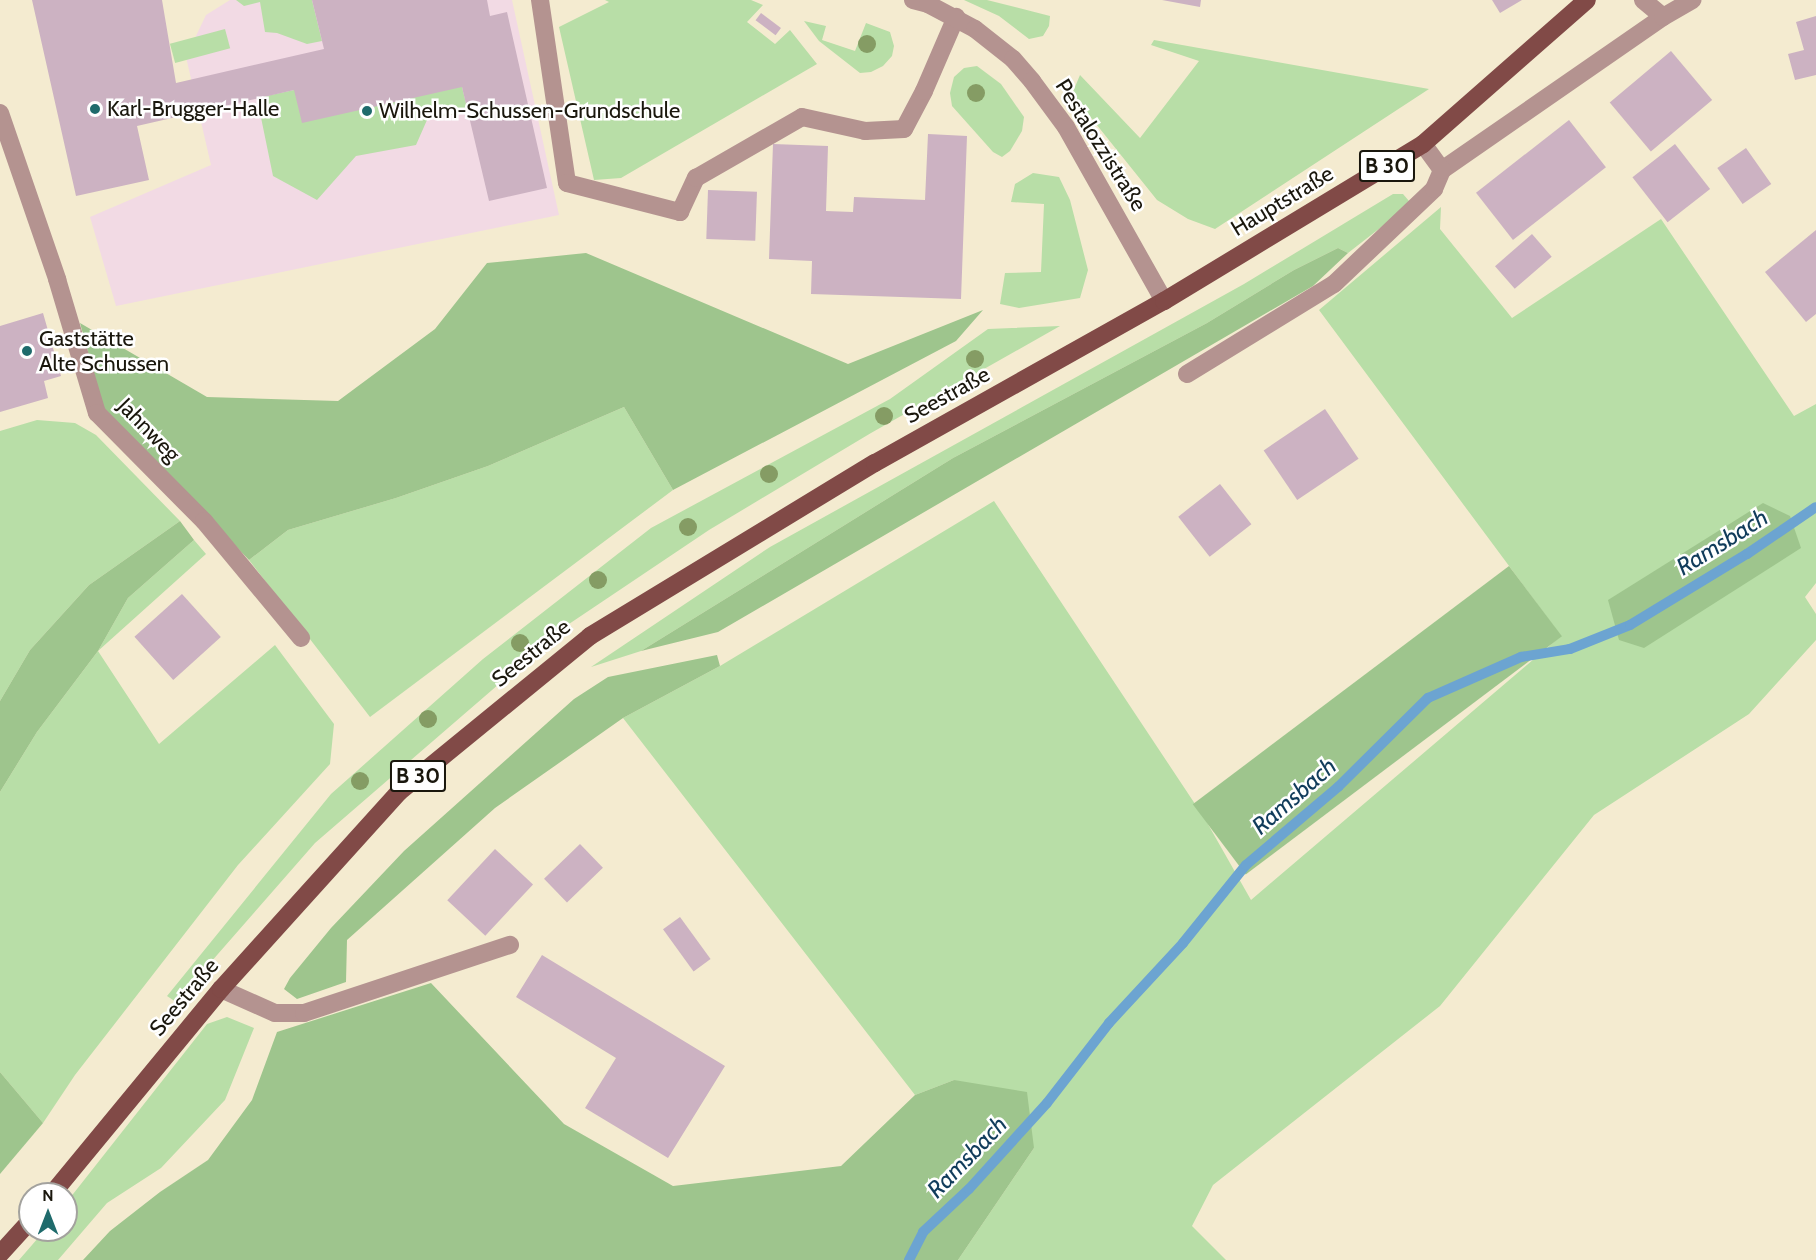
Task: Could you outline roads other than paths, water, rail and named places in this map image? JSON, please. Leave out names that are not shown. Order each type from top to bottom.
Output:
[{"type":"main road","name":"Hauptstraße","points":[[1164,301],[1423,144],[1587,0]]},
{"type":"main road","name":"Seestraße","points":[[62,1182],[221,989],[399,792],[590,636],[875,463],[1164,301]]},
{"type":"main road","points":[[0,1254],[18,1234]]},
{"type":"street","points":[[540,0],[567,183],[680,212],[696,178],[802,117],[865,131],[904,129],[924,91],[956,17]]},
{"type":"street","name":"Pestalozzistraße","points":[[913,0],[956,17],[996,43],[1013,59],[1066,127],[1164,301]]},
{"type":"street","points":[[1643,0],[1663,17]]},
{"type":"street","points":[[1187,374],[1334,284],[1434,189],[1442,170],[1663,17],[1693,0]]},
{"type":"street","name":"Jahnweg","points":[[0,113],[57,279],[97,412],[204,521],[301,638]]},
{"type":"street","points":[[1423,144],[1442,170]]},
{"type":"street","points":[[221,989],[274,1013],[304,1014],[510,945]]},
{"type":"waterway","name":"Ramsbach","points":[[909,1260],[923,1232],[969,1189],[1047,1103],[1109,1023],[1183,943],[1246,865],[1338,787],[1428,698],[1521,657],[1570,649],[1630,625],[1747,554],[1816,507]]},
{"type":"place","name":"Karl-Brugger-Halle","points":[[95,109]]},
{"type":"place","name":"Wilhelm-Schussen-Grundschule","points":[[367,111]]},
{"type":"place","name":"Gaststätte Alte Schussen","points":[[27,351]]}]
